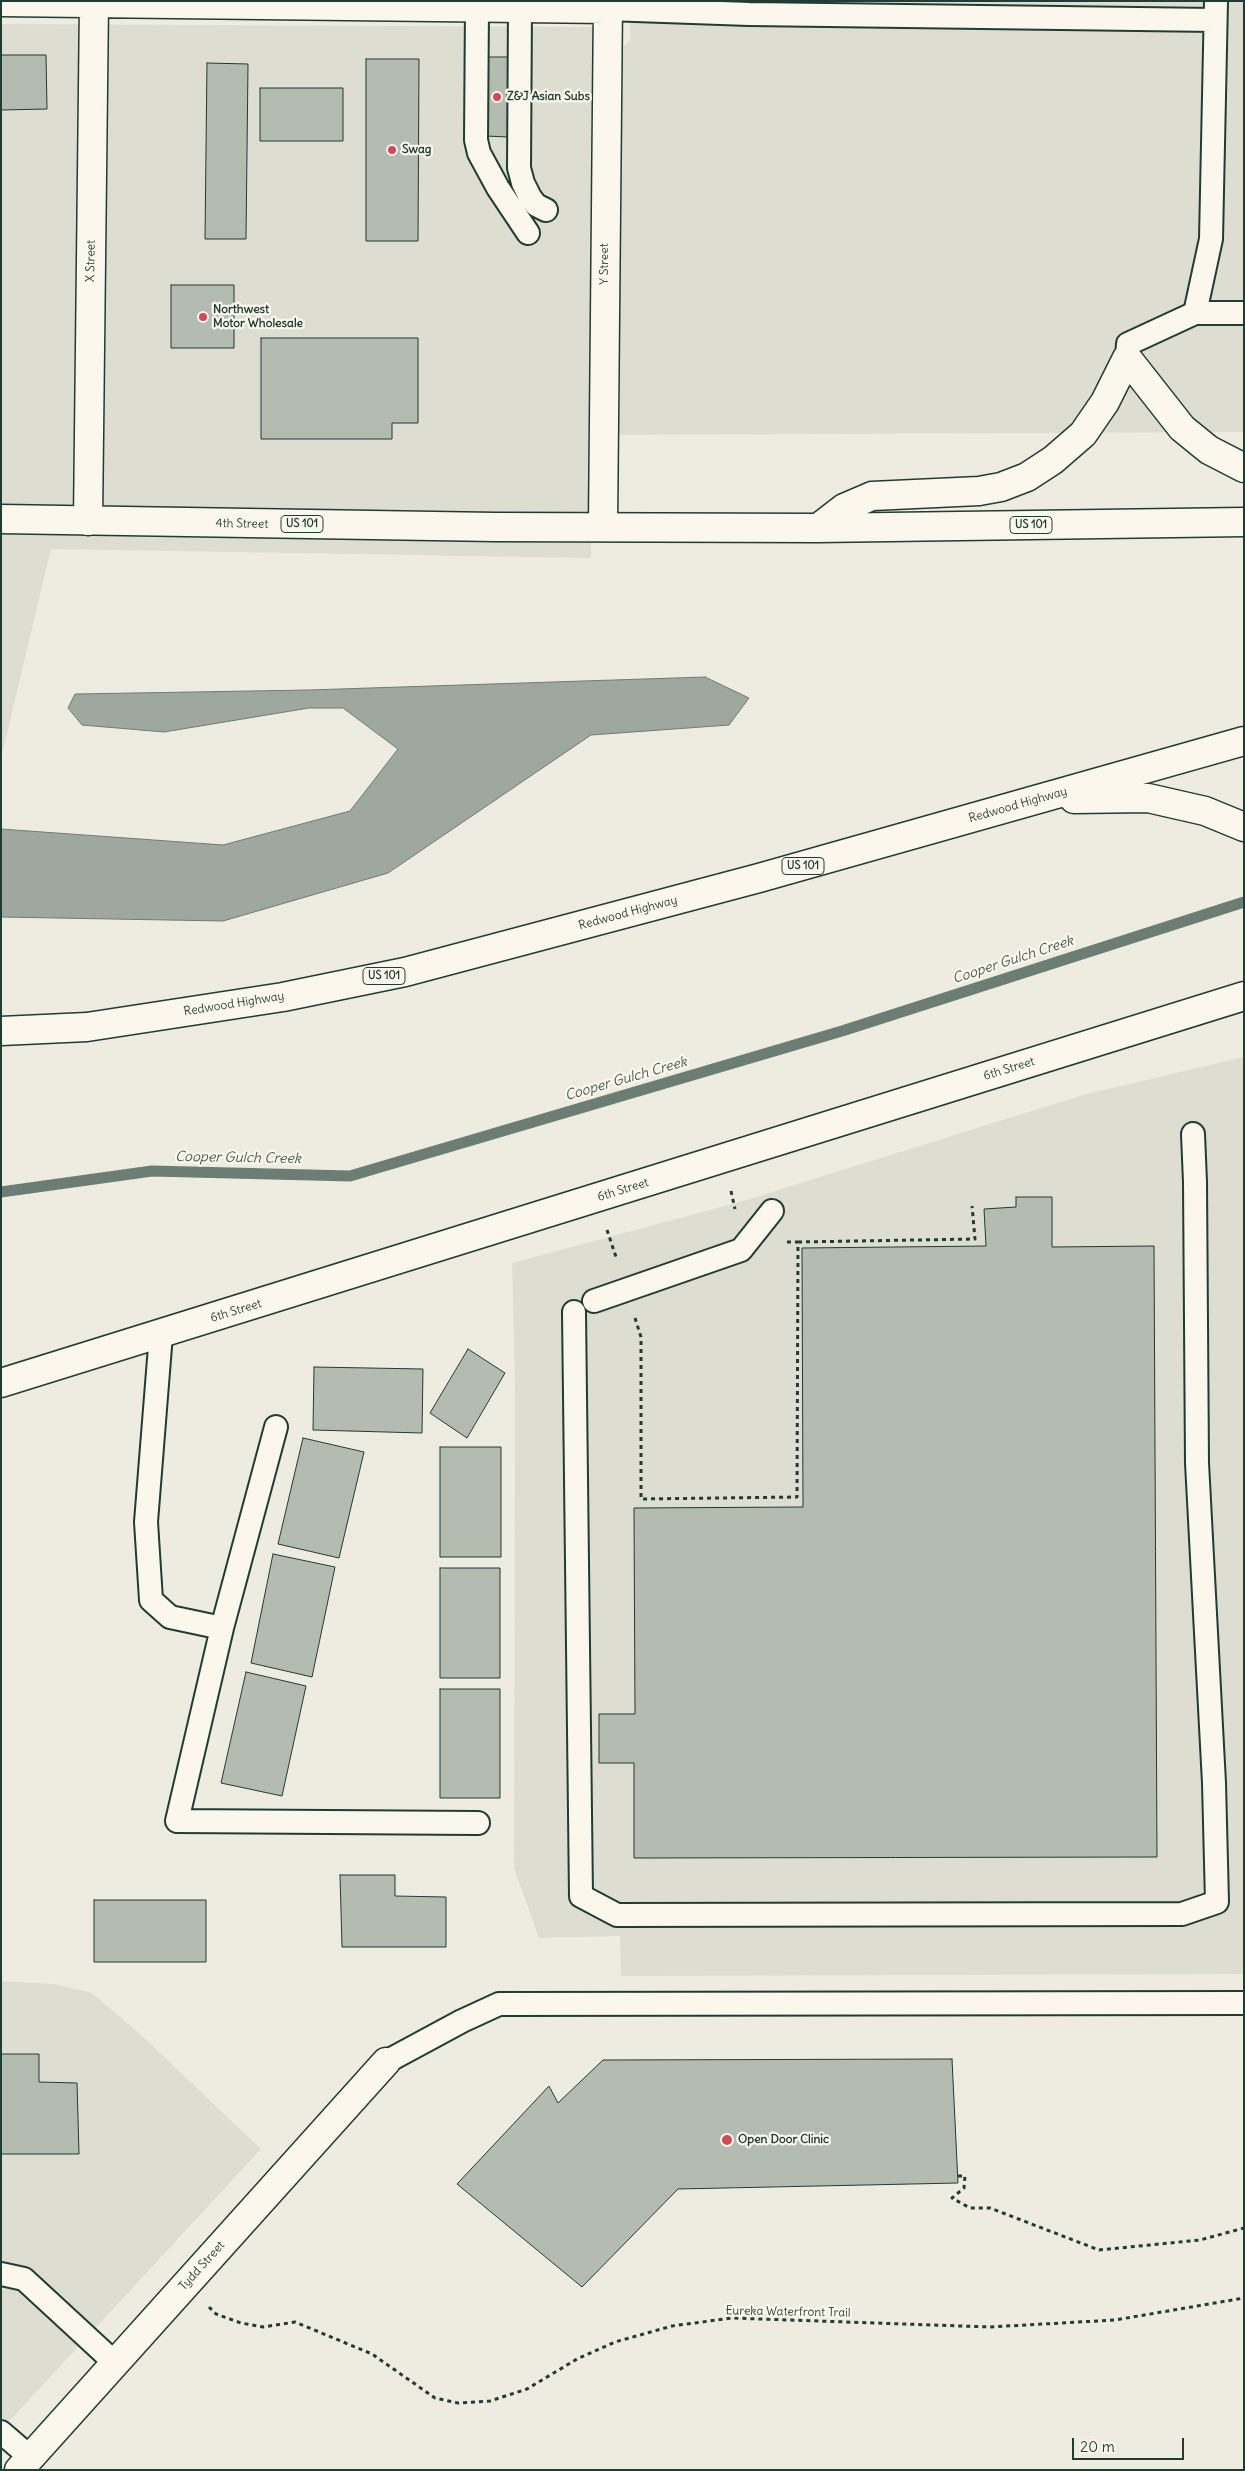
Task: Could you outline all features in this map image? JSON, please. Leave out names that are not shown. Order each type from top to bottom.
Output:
[{"type":"main road","points":[[1,2],[520,8],[608,5]]},
{"type":"main road","name":"X Street","points":[[88,522],[94,2]]},
{"type":"main road","name":"Y Street","points":[[603,526],[608,5]]},
{"type":"main road","points":[[818,528],[844,508],[872,496],[979,491],[1000,487],[1027,477],[1053,460],[1082,434],[1105,402],[1127,358],[1182,428],[1209,450],[1244,468]]},
{"type":"main road","name":"4th Street","points":[[1,519],[88,522],[603,526]]},
{"type":"main road","name":"US 101","points":[[603,526],[818,528],[1244,522]]},
{"type":"main road","name":"Redwood Highway","points":[[1,1031],[96,1026],[283,997],[405,972],[846,853],[1244,741]]},
{"type":"main road","points":[[846,853],[1075,799],[1148,798],[1204,811],[1244,827]]},
{"type":"main road","name":"6th Street","points":[[1,1383],[1244,996]]},
{"type":"main road","name":"Tydd Street","points":[[25,2464],[386,2062]]},
{"type":"lane","points":[[608,5],[749,14],[1216,11],[1211,239],[1195,313]]},
{"type":"lane","points":[[477,7],[476,140],[479,153],[498,188],[528,233]]},
{"type":"lane","points":[[520,8],[519,168],[523,183],[530,197],[536,205],[546,210]]},
{"type":"lane","points":[[1127,358],[1128,344],[1195,313],[1244,313]]},
{"type":"lane","points":[[574,1312],[581,1896],[618,1915],[1182,1914],[1217,1902],[1214,1773],[1197,1463],[1196,1182],[1193,1134]]},
{"type":"lane","points":[[594,1301],[741,1250],[772,1211]]},
{"type":"lane","points":[[161,1334],[146,1522],[152,1600],[170,1617],[222,1628]]},
{"type":"lane","points":[[276,1427],[222,1628],[177,1821],[478,1823]]},
{"type":"lane","points":[[386,2062],[462,2021],[499,2004],[1244,2003]]},
{"type":"lane","points":[[1,2274],[24,2279],[115,2363]]},
{"type":"lane","points":[[1,2432],[25,2464]]},
{"type":"path","points":[[730,1190],[743,1242],[975,1240],[972,1206]]},
{"type":"path","points":[[606,1226],[641,1337],[641,1499],[797,1497],[798,1242]]},
{"type":"path","points":[[958,2176],[965,2176],[964,2188],[952,2198],[970,2208],[990,2208],[1099,2250],[1200,2240],[1244,2228]]},
{"type":"path","name":"Eureka Waterfront Trail","points":[[195,2274],[205,2282],[196,2292],[216,2314],[240,2323],[263,2327],[295,2322],[372,2354],[435,2398],[458,2403],[490,2401],[527,2389],[577,2359],[615,2342],[672,2326],[732,2318],[990,2327],[1115,2320],[1244,2298]]},
{"type":"shaded area","points":[[631,1],[1244,1],[1244,432],[614,435],[618,52],[630,40]]},
{"type":"shaded area","points":[[1,24],[593,27],[591,558],[51,549],[1,758]]},
{"type":"shaded area","points":[[705,677],[749,698],[729,725],[591,735],[388,873],[223,921],[1,917],[1,829],[223,845],[350,811],[398,749],[343,708],[309,708],[164,732],[82,725],[68,708],[75,694],[309,690]]},
{"type":"shaded area","points":[[1244,1057],[1244,1974],[621,1976],[620,1936],[539,1938],[514,1868],[515,1383],[512,1263],[740,1202],[1083,1095]]},
{"type":"shaded area","points":[[1,1981],[54,1984],[92,1993],[142,2036],[261,2149],[1,2430]]},
{"type":"building","points":[[1,55],[46,55],[47,109],[1,110]]},
{"type":"building","name":"Z&J Asian Subs","points":[[484,57],[509,57],[509,137],[485,136]]},
{"type":"building","name":"Swag","points":[[366,59],[419,59],[418,241],[366,241]]},
{"type":"building","points":[[207,63],[248,64],[246,239],[205,239]]},
{"type":"building","points":[[260,88],[343,88],[343,141],[260,141]]},
{"type":"building","name":"Northwest Motor Wholesale","points":[[171,285],[234,285],[234,348],[171,348]]},
{"type":"building","points":[[261,338],[418,338],[418,423],[392,423],[392,439],[261,439]]},
{"type":"building","points":[[1016,1197],[1052,1197],[1052,1247],[1154,1246],[1157,1857],[634,1858],[634,1763],[599,1763],[599,1714],[635,1714],[634,1508],[803,1507],[802,1248],[986,1246],[984,1209],[1016,1207]]},
{"type":"building","points":[[468,1349],[505,1373],[467,1438],[430,1413]]},
{"type":"building","points":[[314,1367],[423,1369],[422,1433],[313,1430]]},
{"type":"building","points":[[303,1438],[364,1452],[339,1558],[278,1544]]},
{"type":"building","points":[[440,1447],[501,1447],[501,1557],[440,1557]]},
{"type":"building","points":[[273,1554],[335,1567],[312,1677],[251,1663]]},
{"type":"building","points":[[440,1568],[500,1568],[500,1678],[440,1678]]},
{"type":"building","points":[[246,1672],[306,1686],[282,1796],[221,1783]]},
{"type":"building","points":[[440,1689],[500,1689],[500,1798],[440,1798]]},
{"type":"building","points":[[340,1875],[395,1875],[395,1896],[446,1897],[446,1947],[342,1947]]},
{"type":"building","points":[[94,1900],[206,1900],[206,1962],[94,1962]]},
{"type":"building","points":[[1,2054],[39,2054],[39,2082],[77,2083],[79,2154],[1,2154]]},
{"type":"building","name":"Open Door Clinic","points":[[952,2059],[958,2183],[678,2189],[582,2287],[457,2184],[549,2086],[558,2103],[603,2060]]},
{"type":"waterway","name":"Cooper Gulch Creek","points":[[1,1192],[152,1171],[350,1176],[842,1031],[1244,902]]},
{"type":"place","name":"Z&J Asian Subs","points":[[497,97]]},
{"type":"place","name":"Swag","points":[[392,150]]},
{"type":"place","name":"Northwest Motor Wholesale","points":[[203,317]]},
{"type":"place","name":"Open Door Clinic","points":[[727,2140]]}]
